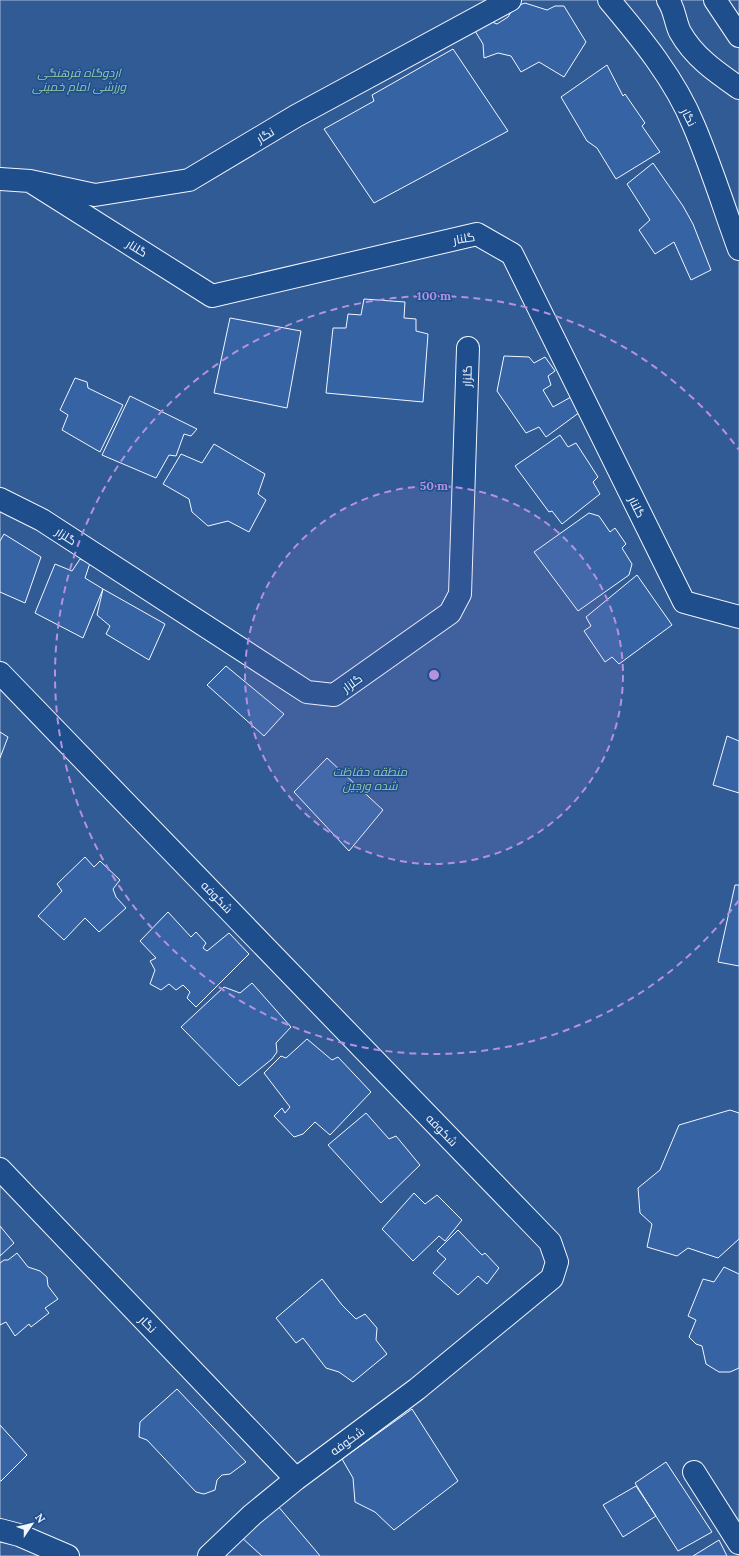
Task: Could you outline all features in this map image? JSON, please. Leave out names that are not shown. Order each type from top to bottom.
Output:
[{"type":"street","name":"نگار","points":[[0,179],[30,181],[95,196],[188,180],[296,116],[510,0]]},
{"type":"street","name":"نگار","points":[[609,0],[632,27],[667,75],[694,125],[739,249]]},
{"type":"street","points":[[668,0],[672,6],[679,30],[692,51],[713,71],[739,88]]},
{"type":"street","points":[[715,0],[739,36]]},
{"type":"street","name":"گلنار","points":[[30,181],[212,296],[477,234],[512,254],[684,602],[739,617]]},
{"type":"street","name":"گلزار","points":[[0,498],[42,520],[307,692],[334,695],[450,613],[460,594],[468,348]]},
{"type":"street","name":"شکوفه","points":[[0,673],[550,1242],[557,1262],[552,1278],[417,1390],[296,1479],[252,1515],[209,1556]]},
{"type":"street","name":"نگار","points":[[0,1169],[296,1479]]},
{"type":"street","points":[[694,1472],[739,1543]]},
{"type":"street","points":[[0,1530],[19,1535],[68,1556]]},
{"type":"shaded area","name":"منطقه حفاظت شده ورجین","points":[[0,0],[739,0],[739,1556],[0,1556]]},
{"type":"building","points":[[525,3],[547,10],[555,6],[564,6],[586,42],[564,77],[539,62],[521,72],[511,56],[498,53],[484,58],[483,44],[472,26],[485,19],[497,24],[508,17],[514,7]]},
{"type":"building","points":[[453,49],[508,131],[374,203],[324,129],[374,101],[372,95]]},
{"type":"building","points":[[607,65],[623,96],[625,94],[645,123],[642,126],[660,152],[616,179],[597,148],[587,141],[561,97]]},
{"type":"building","points":[[653,163],[683,206],[693,224],[711,270],[691,280],[674,242],[655,254],[639,230],[650,220],[627,184]]},
{"type":"building","points":[[364,299],[405,302],[404,318],[416,319],[416,331],[428,334],[423,402],[326,393],[333,328],[346,328],[348,314],[361,315]]},
{"type":"building","points":[[230,318],[301,331],[287,408],[214,393]]},
{"type":"building","points":[[504,356],[529,357],[534,363],[545,357],[555,371],[548,376],[551,385],[543,390],[553,407],[571,397],[580,412],[546,437],[539,427],[526,433],[497,391]]},
{"type":"building","points":[[75,378],[87,382],[88,388],[123,405],[100,452],[62,430],[68,415],[60,410]]},
{"type":"building","points":[[130,396],[197,429],[191,436],[184,434],[176,456],[169,455],[156,478],[102,455]]},
{"type":"building","points":[[560,435],[568,447],[576,443],[598,477],[593,482],[600,494],[562,524],[552,511],[549,512],[515,466]]},
{"type":"building","points":[[214,444],[265,474],[258,494],[266,500],[249,532],[228,521],[208,526],[192,512],[189,499],[163,484],[181,454],[202,463]]},
{"type":"building","points":[[589,513],[599,516],[610,532],[615,528],[626,544],[622,548],[632,564],[629,575],[578,611],[534,552]]},
{"type":"building","points":[[4,534],[41,557],[25,603],[0,592],[0,541]]},
{"type":"building","points":[[80,559],[90,563],[85,578],[103,589],[83,638],[35,613],[55,564],[72,571]]},
{"type":"building","points":[[637,575],[672,625],[619,664],[612,657],[605,662],[584,631],[591,626],[586,617]]},
{"type":"building","points":[[103,589],[165,624],[149,660],[106,634],[110,626],[97,615]]},
{"type":"building","points":[[226,666],[284,714],[264,736],[207,685]]},
{"type":"building","points":[[0,732],[8,737],[0,758]]},
{"type":"building","points":[[727,736],[739,741],[739,793],[713,785]]},
{"type":"building","points":[[327,758],[383,810],[349,851],[294,792]]},
{"type":"building","points":[[85,857],[94,867],[100,861],[120,880],[113,889],[116,897],[126,908],[99,932],[85,918],[64,940],[38,916],[62,891],[57,884]]},
{"type":"building","points":[[735,885],[739,885],[739,966],[718,962]]},
{"type":"building","points":[[168,912],[191,937],[196,932],[206,943],[203,948],[207,951],[229,933],[249,954],[196,1007],[187,998],[190,992],[183,985],[176,990],[169,984],[161,990],[150,984],[155,970],[150,961],[156,958],[140,941]]},
{"type":"building","points":[[252,983],[291,1027],[276,1043],[277,1052],[272,1059],[239,1086],[181,1027],[224,987],[240,993]]},
{"type":"building","points":[[307,1039],[332,1060],[338,1057],[371,1092],[330,1135],[315,1122],[303,1134],[294,1137],[274,1116],[282,1108],[285,1113],[290,1107],[264,1073],[281,1056],[286,1058]]},
{"type":"building","points":[[730,1110],[739,1113],[739,1239],[718,1258],[688,1248],[677,1256],[647,1247],[652,1224],[640,1213],[638,1188],[660,1170],[679,1125]]},
{"type":"building","points":[[366,1113],[389,1139],[396,1136],[420,1165],[381,1203],[328,1145]]},
{"type":"building","points":[[414,1193],[425,1204],[437,1195],[462,1220],[445,1241],[439,1236],[413,1261],[382,1229]]},
{"type":"building","points":[[0,1226],[14,1243],[0,1256]]},
{"type":"building","points":[[458,1230],[482,1255],[485,1253],[499,1268],[487,1284],[478,1276],[458,1295],[433,1273],[446,1259],[437,1251]]},
{"type":"building","points":[[17,1253],[28,1267],[40,1271],[47,1277],[48,1286],[58,1299],[45,1308],[49,1313],[31,1327],[29,1324],[15,1336],[6,1322],[0,1325],[0,1263],[4,1260],[8,1260]]},
{"type":"building","points":[[724,1267],[739,1274],[739,1368],[730,1372],[719,1372],[706,1364],[702,1346],[696,1344],[689,1337],[696,1320],[688,1316],[703,1279],[714,1282]]},
{"type":"building","points":[[322,1279],[342,1305],[356,1319],[365,1314],[377,1328],[376,1340],[387,1354],[353,1382],[339,1372],[326,1368],[303,1338],[296,1343],[276,1318]]},
{"type":"building","points":[[177,1389],[246,1462],[230,1474],[222,1475],[217,1480],[215,1490],[204,1494],[196,1492],[147,1440],[139,1437],[140,1422]]},
{"type":"building","points":[[412,1409],[458,1481],[394,1530],[375,1512],[355,1502],[353,1478],[342,1459]]},
{"type":"building","points":[[0,1425],[27,1455],[1,1481],[0,1481]]},
{"type":"building","points":[[666,1462],[712,1532],[678,1551],[635,1483]]},
{"type":"building","points":[[636,1486],[656,1516],[623,1537],[603,1505]]},
{"type":"building","points":[[277,1505],[320,1556],[262,1556],[241,1537]]},
{"type":"building","points":[[719,1540],[727,1556],[693,1556]]},
{"type":"park label","name":"اردوگاه فرهنگی ورزشی امام خمینی","points":[[79,79]]}]
